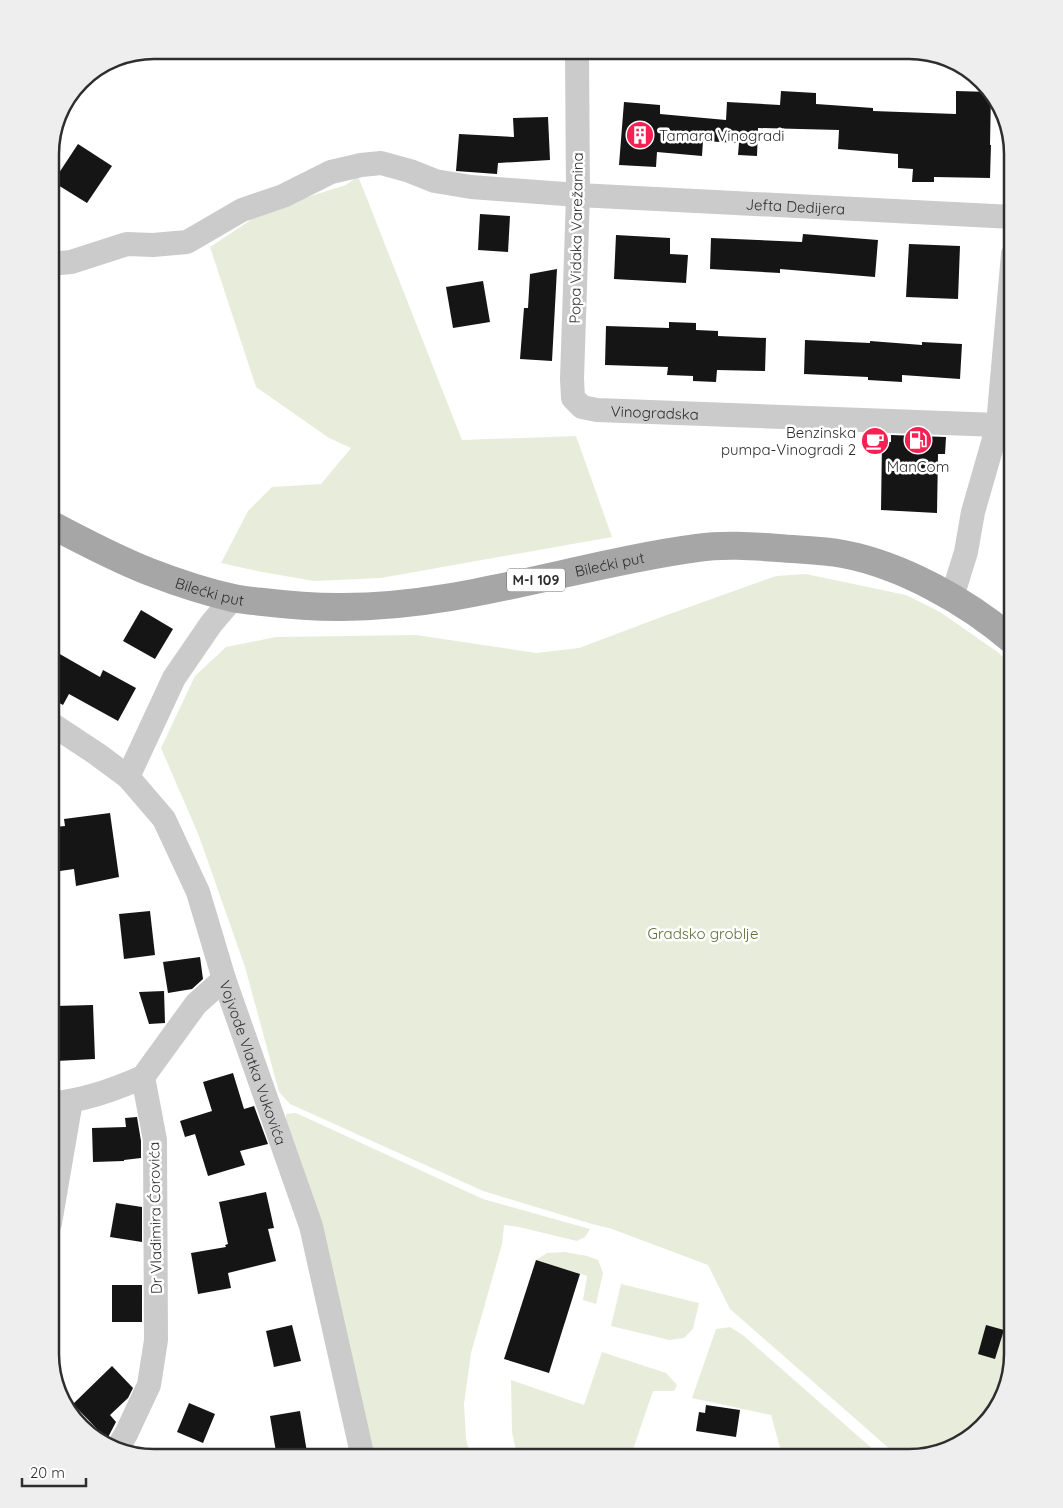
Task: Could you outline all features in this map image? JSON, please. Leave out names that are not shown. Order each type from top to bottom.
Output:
[{"type":"main road","name":"Bilećki put","points":[[59,529],[150,572],[233,598],[286,605],[340,607],[425,601],[698,548],[723,546],[843,554],[868,560],[918,580],[952,597],[1004,633]]},
{"type":"street","name":"Popa Vidaka Varežanina","points":[[577,59],[578,195],[573,398],[582,407],[596,410]]},
{"type":"street","name":"Jefta Dedijera","points":[[59,263],[71,262],[127,244],[153,245],[187,242],[242,210],[283,196],[331,172],[360,165],[381,163],[410,171],[435,181],[471,187],[578,195],[1004,217]]},
{"type":"street","name":"Vinogradska","points":[[596,410],[1004,424]]},
{"type":"street","points":[[952,597],[966,552],[973,512],[1004,427]]},
{"type":"street","points":[[128,777],[174,678],[211,624],[233,598]]},
{"type":"street","name":"Vojvode Vlatka Vukovića","points":[[59,729],[128,777],[164,818],[198,892],[224,979],[311,1226],[361,1449]]},
{"type":"street","points":[[59,1124],[61,1102],[112,1090],[143,1077],[196,1004],[224,979]]},
{"type":"street","name":"Dr Vladimira Ćorovića","points":[[121,1443],[149,1385],[156,1340],[155,1140],[143,1077]]},
{"type":"green space","points":[[358,176],[462,440],[576,436],[612,537],[381,578],[314,581],[221,563],[248,511],[272,487],[321,484],[351,448],[329,438],[256,387],[210,247],[266,210],[346,185]]},
{"type":"green space","name":"Gradsko groblje","points":[[806,574],[906,595],[940,612],[1004,658],[1003,1367],[1001,1379],[992,1402],[977,1422],[957,1437],[934,1446],[890,1449],[730,1309],[708,1265],[612,1229],[483,1191],[290,1104],[279,1092],[245,967],[199,836],[161,748],[195,676],[226,647],[276,637],[416,635],[536,653],[579,648],[776,576]]},
{"type":"green space","points":[[296,1113],[483,1199],[590,1229],[585,1237],[577,1241],[504,1225],[502,1244],[471,1353],[464,1404],[466,1439],[469,1449],[367,1449],[286,1128],[286,1114]]},
{"type":"green space","points":[[565,1252],[598,1260],[603,1273],[596,1304],[583,1300],[587,1276],[536,1260],[547,1253]]},
{"type":"green space","points":[[621,1284],[699,1303],[693,1329],[684,1338],[669,1340],[611,1326]]},
{"type":"green space","points":[[730,1327],[744,1336],[873,1449],[780,1449],[771,1415],[692,1398],[716,1329]]},
{"type":"green space","points":[[602,1352],[666,1373],[677,1385],[674,1391],[653,1391],[633,1449],[516,1449],[512,1433],[511,1380],[584,1405]]},
{"type":"building","points":[[781,91],[816,93],[816,104],[873,108],[873,111],[956,114],[956,91],[982,92],[991,104],[990,178],[934,177],[934,182],[912,182],[913,169],[898,168],[898,154],[838,149],[839,130],[758,128],[757,156],[738,155],[739,143],[703,141],[702,156],[657,152],[656,167],[619,165],[624,102],[660,105],[660,114],[726,120],[727,102],[780,105]]},
{"type":"building","points":[[548,117],[550,160],[498,163],[497,174],[456,171],[459,134],[514,137],[513,118]]},
{"type":"building","points":[[78,144],[112,166],[87,203],[59,186],[59,173]]},
{"type":"building","points":[[480,214],[510,216],[508,252],[478,250]]},
{"type":"building","points":[[803,234],[878,240],[875,277],[780,269],[780,273],[710,269],[711,238],[802,242]]},
{"type":"building","points":[[616,235],[670,238],[670,254],[688,255],[686,283],[614,279]]},
{"type":"building","points":[[909,244],[960,246],[958,299],[906,297]]},
{"type":"building","points":[[557,269],[552,361],[520,359],[524,308],[528,308],[530,274]]},
{"type":"building","points":[[483,281],[490,322],[453,328],[446,287]]},
{"type":"building","points":[[669,322],[696,323],[696,330],[718,331],[718,336],[766,338],[765,371],[717,370],[716,382],[693,381],[693,376],[667,375],[668,367],[605,365],[606,326],[669,328]]},
{"type":"building","points":[[805,340],[870,343],[870,341],[922,345],[922,342],[962,344],[960,379],[902,375],[902,382],[868,380],[868,377],[804,374]]},
{"type":"building","points":[[891,435],[946,437],[945,454],[938,454],[937,513],[881,510],[882,442],[891,442]]},
{"type":"building","points":[[141,610],[173,629],[155,659],[123,641]]},
{"type":"building","points":[[59,654],[100,677],[103,670],[136,688],[118,721],[69,694],[63,705],[59,703]]},
{"type":"building","points":[[110,813],[119,877],[76,886],[74,869],[60,871],[59,827],[65,826],[64,819]]},
{"type":"building","points":[[150,911],[155,955],[124,959],[119,914]]},
{"type":"building","points":[[200,957],[203,979],[192,989],[168,993],[163,962]]},
{"type":"building","points":[[164,991],[165,1023],[149,1024],[139,992]]},
{"type":"building","points":[[93,1005],[95,1059],[59,1061],[59,1006]]},
{"type":"building","points":[[233,1073],[244,1109],[254,1106],[268,1144],[240,1151],[245,1165],[208,1176],[195,1134],[185,1137],[180,1121],[212,1111],[203,1082]]},
{"type":"building","points":[[137,1117],[141,1141],[141,1158],[124,1161],[93,1162],[92,1128],[126,1127],[125,1118]]},
{"type":"building","points":[[266,1192],[274,1228],[268,1229],[276,1261],[228,1273],[231,1288],[198,1294],[191,1253],[226,1247],[225,1245],[228,1244],[219,1202]]},
{"type":"building","points":[[116,1203],[142,1207],[142,1242],[110,1237]]},
{"type":"building","points":[[536,1260],[580,1274],[549,1373],[504,1359]]},
{"type":"building","points":[[112,1285],[142,1285],[142,1322],[112,1322]]},
{"type":"building","points":[[292,1325],[301,1361],[274,1367],[266,1331]]},
{"type":"building","points":[[986,1325],[1004,1330],[995,1359],[978,1354]]},
{"type":"building","points":[[112,1366],[133,1388],[128,1398],[110,1415],[116,1422],[108,1437],[99,1431],[73,1404]]},
{"type":"building","points":[[189,1403],[215,1414],[203,1443],[177,1432]]},
{"type":"building","points":[[706,1405],[740,1410],[736,1437],[696,1431],[699,1412],[705,1413]]},
{"type":"building","points":[[300,1411],[306,1449],[276,1449],[270,1416]]},
{"type":"place","name":"Tamara Vinogradi","points":[[640,135]]},
{"type":"place","name":"ManCom","points":[[918,440]]},
{"type":"place","name":"Benzinska pumpa-Vinogradi 2","points":[[875,441]]}]
